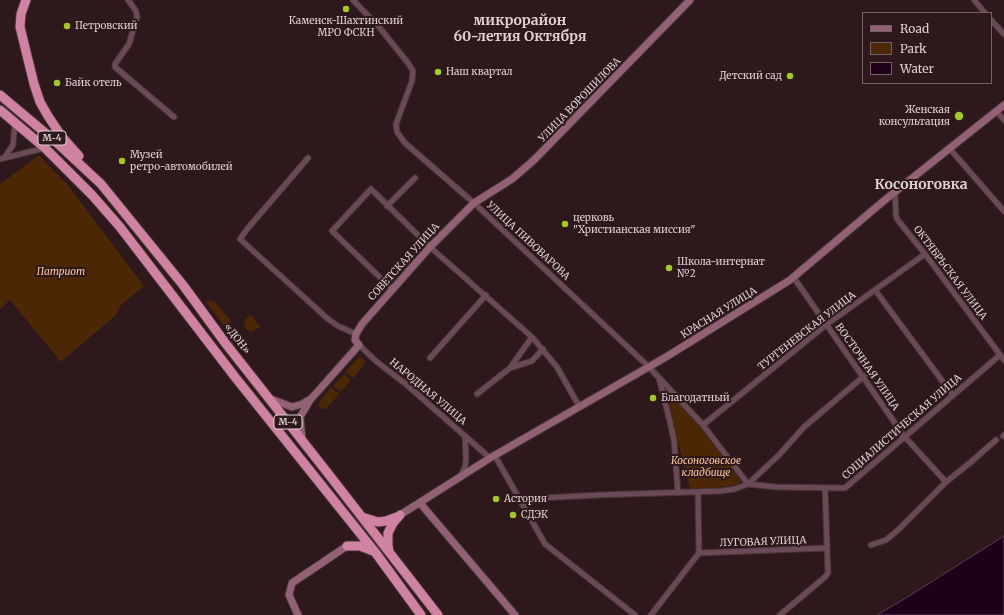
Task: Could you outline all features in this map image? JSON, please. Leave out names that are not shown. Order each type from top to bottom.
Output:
[{"type":"highway","points":[[26,0],[21,14],[20,27],[29,66],[40,102],[62,137],[91,169],[101,184]]},
{"type":"highway","name":"«ДОН»","points":[[0,95],[56,142],[101,184],[183,285],[226,344],[438,615]]},
{"type":"highway","name":"М-4","points":[[0,110],[45,148],[92,195],[120,227],[235,377],[375,552],[421,615]]},
{"type":"highway","points":[[362,517],[371,521],[383,522],[400,515]]},
{"type":"highway","points":[[390,555],[388,533],[393,523],[400,515]]},
{"type":"highway","points":[[347,546],[353,536],[351,523]]},
{"type":"highway","points":[[347,546],[360,546],[375,552]]},
{"type":"main road","name":"УЛИЦА ВОРОШИЛОВА","points":[[474,203],[512,179],[534,160],[690,0]]},
{"type":"main road","name":"КРАСНАЯ УЛИЦА","points":[[400,515],[493,457],[649,367],[794,278],[895,192],[1004,105]]},
{"type":"main road","name":"СОВЕТСКАЯ УЛИЦА","points":[[269,398],[287,406],[302,404],[311,399],[357,340],[362,324],[430,247],[474,203]]},
{"type":"main road","points":[[303,441],[300,417],[311,399]]},
{"type":"main road","points":[[420,503],[515,615]]},
{"type":"main road","points":[[298,615],[289,595],[292,582],[347,546]]},
{"type":"street","points":[[128,0],[136,11],[137,17],[129,44],[115,65],[174,118]]},
{"type":"street","name":"УЛИЦА ПИВОВАРОВА","points":[[353,0],[379,28],[413,71],[412,81],[396,124],[397,132],[407,145],[474,203],[649,367],[703,425],[748,484]]},
{"type":"street","points":[[974,0],[984,12]]},
{"type":"street","points":[[992,21],[1004,34]]},
{"type":"street","points":[[997,112],[1004,120]]},
{"type":"street","points":[[2,158],[13,145],[15,122]]},
{"type":"street","points":[[2,158],[45,148]]},
{"type":"street","points":[[950,149],[1004,211]]},
{"type":"street","name":"НАРОДНАЯ УЛИЦА","points":[[308,158],[240,239],[328,319],[357,340],[377,362],[406,385],[465,437],[493,457]]},
{"type":"street","points":[[387,206],[415,178]]},
{"type":"street","points":[[392,289],[332,231],[371,189],[430,247],[532,337],[557,367],[579,406]]},
{"type":"street","name":"ОКТЯБРЬСКАЯ УЛИЦА","points":[[895,192],[895,212],[897,219],[1004,360]]},
{"type":"street","name":"ТУРГЕНЕВСКАЯ УЛИЦА","points":[[703,425],[826,325],[925,254]]},
{"type":"street","name":"ВОСТОЧНАЯ УЛИЦА","points":[[794,278],[826,325],[864,376],[904,436],[946,482]]},
{"type":"street","points":[[875,290],[952,394]]},
{"type":"street","points":[[430,358],[486,295]]},
{"type":"street","points":[[477,394],[510,368],[532,337]]},
{"type":"street","points":[[510,368],[532,361],[543,349]]},
{"type":"street","name":"СОЦИАЛИСТИЧЕСКАЯ УЛИЦА","points":[[522,504],[541,498],[698,493],[735,489],[748,484],[776,487],[825,488],[842,488],[849,486],[952,394],[1000,355]]},
{"type":"street","points":[[748,484],[779,455],[804,428],[864,376]]},
{"type":"street","points":[[658,377],[674,440],[678,493]]},
{"type":"street","points":[[460,478],[465,467],[466,459],[465,437]]},
{"type":"street","points":[[871,545],[886,540],[898,530],[946,482],[996,440]]},
{"type":"street","points":[[493,457],[545,544],[635,615]]},
{"type":"street","points":[[780,615],[828,573],[825,488]]},
{"type":"street","points":[[651,615],[699,553],[698,493]]},
{"type":"street","name":"ЛУГОВАЯ УЛИЦА","points":[[699,553],[827,548]]},
{"type":"green space","name":"Патриот","points":[[39,155],[67,184],[144,286],[120,306],[116,315],[61,362],[10,300],[0,309],[0,184]]},
{"type":"green space","points":[[207,300],[215,302],[231,321],[226,326],[224,326],[206,302]]},
{"type":"green space","points":[[251,314],[260,327],[251,332],[247,330],[244,324],[246,319]]},
{"type":"green space","points":[[358,358],[363,358],[365,363],[353,378],[345,372]]},
{"type":"green space","points":[[344,374],[351,380],[341,392],[333,386]]},
{"type":"green space","points":[[331,387],[339,394],[327,408],[321,409],[319,403]]},
{"type":"green space","name":"Косоноговское кладбище","points":[[673,401],[680,403],[703,430],[741,481],[737,485],[695,490],[690,488],[669,407],[670,403]]},
{"type":"water","points":[[1004,536],[1004,615],[877,615],[906,598]]},
{"type":"place","name":"Каменск-Шахтинский МРО ФСКН","points":[[346,9]]},
{"type":"place","name":"Петровский","points":[[67,26]]},
{"type":"place","name":"Наш квартал","points":[[438,72]]},
{"type":"place","name":"Детский сад","points":[[790,76]]},
{"type":"place","name":"Байк отель","points":[[57,83]]},
{"type":"place","name":"Женская консультация","points":[[959,116]]},
{"type":"place","name":"Музей ретро-автомобилей","points":[[122,161]]},
{"type":"place","name":"церковь \"Христианская миссия\"","points":[[565,224]]},
{"type":"place","name":"Школа-интернат №2","points":[[669,268]]},
{"type":"place","name":"Благодатный","points":[[653,398]]},
{"type":"place","name":"Астория","points":[[496,499]]},
{"type":"place","name":"СДЭК","points":[[513,515]]},
{"type":"district","name":"микрорайон 60-летия Октября","points":[[520,30]]},
{"type":"district","name":"Косоноговка","points":[[921,185]]}]
